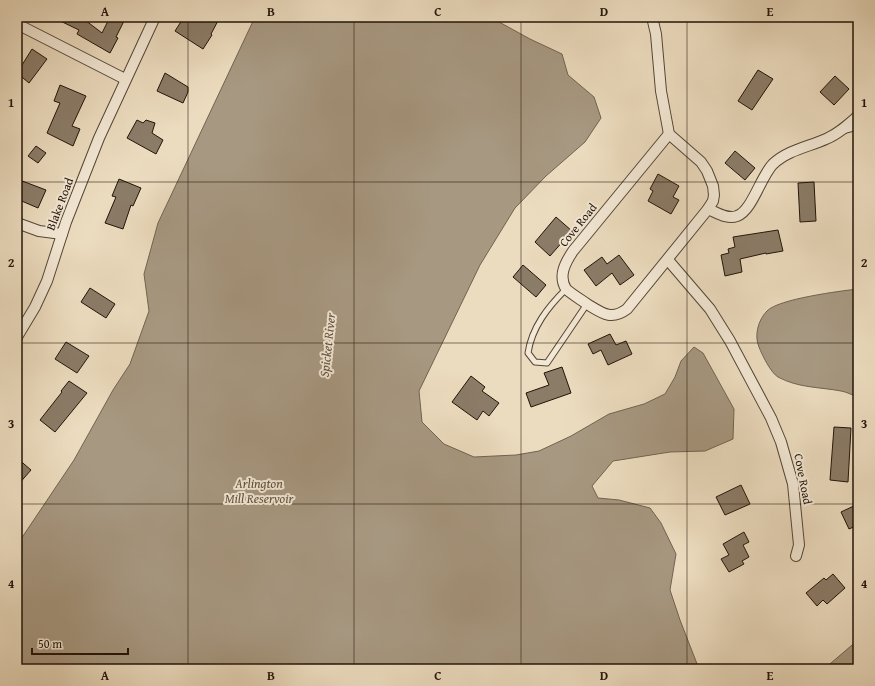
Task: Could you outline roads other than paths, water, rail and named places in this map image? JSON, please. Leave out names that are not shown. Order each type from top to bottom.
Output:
[{"type":"street","points":[[19,17],[17,23],[125,79]]},
{"type":"street","name":"Blake Road","points":[[17,337],[35,307],[99,138],[155,17]]},
{"type":"street","points":[[566,289],[601,313],[614,316],[621,313],[627,309],[668,260],[713,201],[713,186],[707,171],[701,162],[669,134],[661,91],[656,34],[652,17]]},
{"type":"street","points":[[708,208],[727,217],[737,216],[750,203],[765,174],[773,164],[783,157],[840,132],[858,116]]},
{"type":"street","name":"Cove Road","points":[[566,289],[563,284],[563,270],[573,251],[669,134]]},
{"type":"street","points":[[17,223],[39,230],[62,234]]},
{"type":"street","name":"Cove Road","points":[[668,260],[710,308],[730,341],[771,418],[781,442],[793,484],[799,545],[796,556]]},
{"type":"lane","points":[[840,132],[858,127]]},
{"type":"lane","points":[[566,289],[557,298],[536,326],[528,353],[535,362],[547,363],[587,304]]},
{"type":"water","name":"Arlington Mill Reservoir","points":[[255,17],[490,17],[530,39],[562,54],[568,75],[594,97],[601,118],[585,142],[546,176],[515,208],[480,265],[419,391],[422,422],[444,444],[474,457],[516,455],[539,451],[571,436],[609,414],[644,404],[665,394],[675,377],[681,361],[694,347],[703,353],[734,409],[733,439],[705,451],[670,452],[613,461],[592,486],[598,498],[619,500],[650,508],[661,523],[676,554],[670,590],[699,669],[17,669],[17,545],[74,460],[113,390],[130,364],[149,311],[144,274],[158,223]]},
{"type":"water","points":[[858,289],[858,397],[843,391],[809,387],[793,383],[775,375],[762,354],[757,338],[759,323],[767,311],[773,307],[796,299]]},
{"type":"water","points":[[858,640],[858,669],[824,669]]},
{"type":"water label","name":"Spicket River","points":[[327,345]]}]
